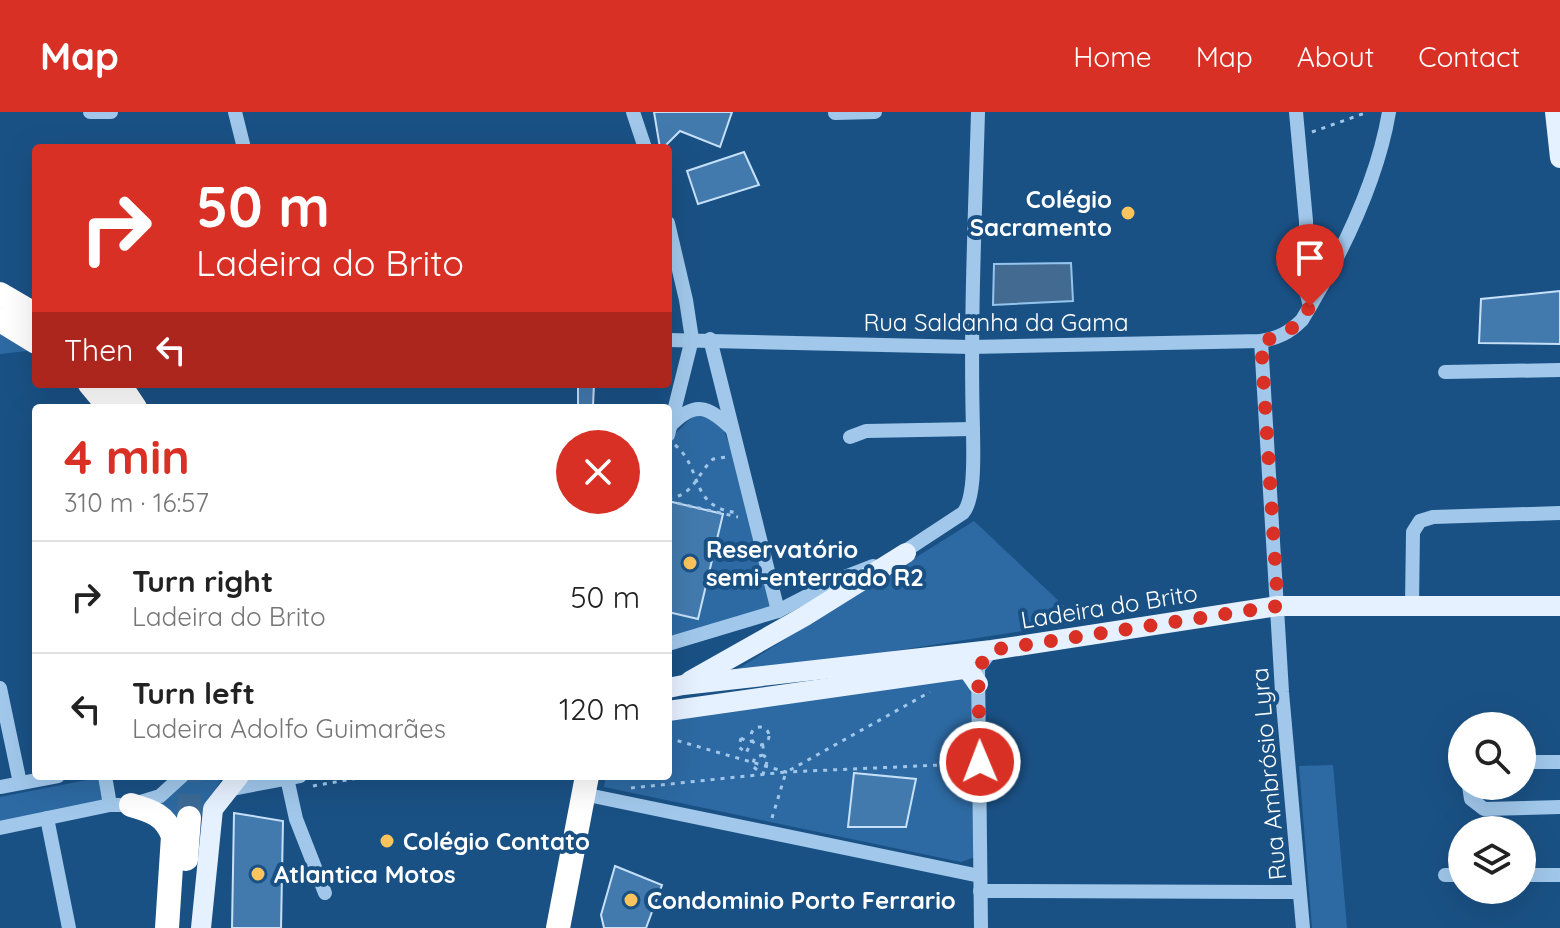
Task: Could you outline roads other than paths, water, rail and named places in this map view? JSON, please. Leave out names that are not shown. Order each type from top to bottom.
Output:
[{"type":"highway","points":[[0,294],[32,313]]},
{"type":"highway","points":[[2,320],[32,342]]},
{"type":"highway","points":[[79,388],[92,404]]},
{"type":"highway","points":[[93,388],[107,404]]},
{"type":"highway","points":[[558,928],[585,785]]},
{"type":"highway","points":[[121,805],[155,812],[168,824],[173,836],[167,928]]},
{"type":"highway","points":[[181,928],[189,818]]},
{"type":"main road","points":[[1555,112],[1560,158]]},
{"type":"main road","points":[[675,686],[805,616],[906,553]]},
{"type":"main road","name":"Ladeira do Brito","points":[[672,710],[963,669],[969,671],[992,650],[1412,596],[1560,606]]},
{"type":"main road","name":"Ladeira do Brito","points":[[675,686],[974,669]]},
{"type":"main road","points":[[201,928],[213,809],[233,783]]},
{"type":"street","points":[[90,112],[111,112]]},
{"type":"street","points":[[235,112],[243,144]]},
{"type":"street","points":[[633,112],[644,144]]},
{"type":"street","points":[[835,113],[875,112]]},
{"type":"street","points":[[672,643],[778,611],[842,578],[906,553],[968,507],[973,429],[971,347],[978,112]]},
{"type":"street","points":[[1296,112],[1306,221],[1306,291],[1310,306]]},
{"type":"street","name":"Rua Saldanha da Gama","points":[[672,340],[971,347],[1261,341],[1288,332],[1302,320],[1310,306],[1356,218],[1386,130],[1389,112]]},
{"type":"street","points":[[672,240],[692,339],[672,418]]},
{"type":"street","points":[[710,339],[778,611]]},
{"type":"street","name":"Rua Ambrósio Lyra","points":[[1261,341],[1282,692],[1303,928]]},
{"type":"street","points":[[1445,372],[1560,370]]},
{"type":"street","points":[[672,427],[689,411],[706,408],[715,412],[732,429]]},
{"type":"street","points":[[850,437],[866,431],[973,429]]},
{"type":"street","points":[[1412,596],[1413,532],[1420,521],[1433,517],[1560,513]]},
{"type":"street","points":[[974,669],[980,762],[981,928]]},
{"type":"street","points":[[0,688],[20,783]]},
{"type":"street","points":[[1536,762],[1560,762]]},
{"type":"street","points":[[0,787],[36,780]]},
{"type":"street","points":[[107,780],[121,805]]},
{"type":"street","points":[[0,828],[160,796],[178,780]]},
{"type":"street","points":[[233,783],[292,781],[296,819],[325,893]]},
{"type":"street","points":[[585,785],[980,884],[1299,892]]},
{"type":"street","points":[[1472,800],[1484,809],[1560,807]]},
{"type":"street","points":[[47,818],[69,928]]},
{"type":"street","points":[[1536,875],[1560,875]]},
{"type":"tunnel","points":[[189,818],[190,780]]},
{"type":"place","name":"Colégio Sacramento","points":[[1128,213]]},
{"type":"place","name":"Reservatório semi-enterrado R2","points":[[690,563]]},
{"type":"place","name":"Colégio Contato","points":[[387,841]]},
{"type":"place","name":"Atlantica Motos","points":[[258,874]]},
{"type":"place","name":"Condominio Porto Ferrario","points":[[631,900]]}]
